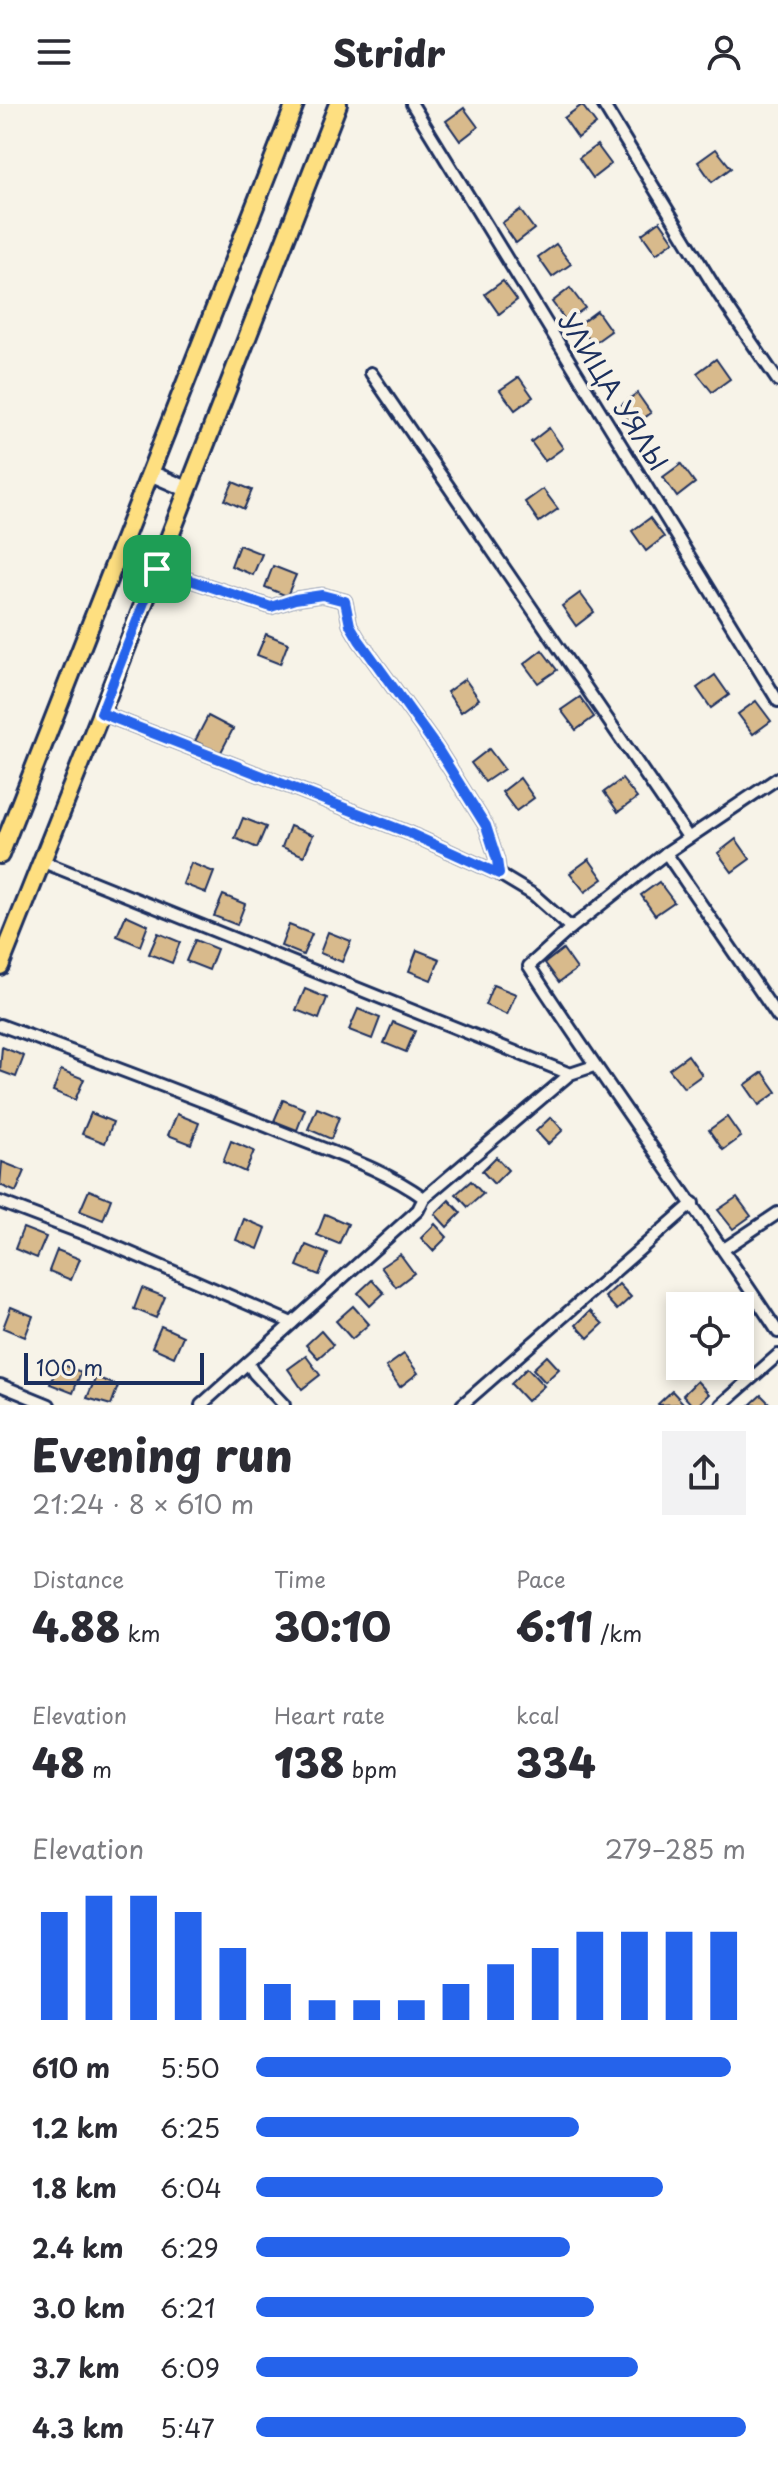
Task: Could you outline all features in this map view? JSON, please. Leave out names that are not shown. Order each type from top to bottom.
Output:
[{"type":"main road","points":[[0,855],[295,104]]},
{"type":"main road","points":[[0,966],[338,104]]},
{"type":"main road","points":[[150,473],[187,489]]},
{"type":"street","name":"УЛИЦА УЯЛЫ","points":[[412,104],[778,701]]},
{"type":"street","points":[[603,104],[720,296],[778,381]]},
{"type":"street","points":[[371,373],[688,837]]},
{"type":"street","points":[[157,569],[271,607],[322,595],[345,601],[350,625],[359,640],[437,748],[486,826],[499,874]]},
{"type":"street","points":[[101,713],[409,833],[499,874],[534,895],[571,928]]},
{"type":"street","points":[[778,778],[666,853],[571,928],[529,966],[594,1066],[693,1203],[778,1332]]},
{"type":"street","points":[[666,853],[778,1017]]},
{"type":"street","points":[[41,861],[570,1074]]},
{"type":"street","points":[[0,1025],[319,1147],[403,1182],[424,1198]]},
{"type":"street","points":[[201,1405],[418,1210],[424,1198],[570,1074],[594,1066]]},
{"type":"street","points":[[0,1202],[103,1241],[292,1323]]},
{"type":"street","points":[[462,1405],[693,1203]]},
{"type":"street","points":[[724,1249],[778,1213]]},
{"type":"street","points":[[721,1405],[778,1355]]},
{"type":"street","points":[[248,1363],[284,1405]]},
{"type":"street","points":[[0,1385],[49,1405]]},
{"type":"building","points":[[582,105],[596,124],[578,138],[564,118]]},
{"type":"building","points":[[464,108],[478,127],[460,141],[446,121]]},
{"type":"building","points":[[597,145],[611,164],[593,178],[579,158]]},
{"type":"building","points":[[716,149],[731,168],[712,182],[698,162]]},
{"type":"building","points":[[520,210],[534,229],[516,243],[502,223]]},
{"type":"building","points":[[660,221],[674,241],[656,254],[642,234]]},
{"type":"building","points":[[556,244],[571,264],[552,277],[538,257]]},
{"type":"building","points":[[503,281],[517,300],[499,314],[485,294]]},
{"type":"building","points":[[570,288],[585,308],[566,321],[552,302]]},
{"type":"building","points":[[597,311],[611,331],[593,344],[578,325]]},
{"type":"building","points":[[716,359],[730,379],[712,392],[697,373]]},
{"type":"building","points":[[519,377],[533,397],[515,410],[500,390]]},
{"type":"building","points":[[637,393],[651,413],[633,426],[619,407]]},
{"type":"building","points":[[549,428],[563,448],[545,461],[531,442]]},
{"type":"building","points":[[681,464],[695,483],[677,497],[663,477]]},
{"type":"building","points":[[233,482],[252,490],[244,509],[225,500]]},
{"type":"building","points":[[543,489],[558,509],[539,522],[525,502]]},
{"type":"building","points":[[650,518],[664,537],[646,551],[632,531]]},
{"type":"building","points":[[239,545],[262,554],[253,575],[231,566]]},
{"type":"building","points":[[273,566],[296,575],[287,596],[265,587]]},
{"type":"building","points":[[580,593],[594,612],[576,626],[562,606]]},
{"type":"building","points":[[266,634],[288,643],[280,664],[257,655]]},
{"type":"building","points":[[542,650],[557,670],[538,683],[524,664]]},
{"type":"building","points":[[715,675],[729,695],[711,708],[697,688]]},
{"type":"building","points":[[465,679],[479,699],[461,712],[447,692]]},
{"type":"building","points":[[580,697],[594,717],[576,730],[561,710]]},
{"type":"building","points":[[756,701],[771,721],[753,734],[738,714]]},
{"type":"building","points":[[208,716],[233,729],[220,754],[195,741]]},
{"type":"building","points":[[489,749],[504,769],[485,782],[471,763]]},
{"type":"building","points":[[520,778],[534,798],[516,811],[502,792]]},
{"type":"building","points":[[622,779],[637,798],[618,812],[604,792]]},
{"type":"building","points":[[243,818],[266,827],[257,848],[235,838]]},
{"type":"building","points":[[290,826],[313,835],[304,856],[282,847]]},
{"type":"building","points":[[736,839],[750,859],[732,872],[718,853]]},
{"type":"building","points":[[589,859],[603,879],[585,892],[570,873]]},
{"type":"building","points":[[191,863],[214,872],[206,893],[183,884]]},
{"type":"building","points":[[659,882],[674,902],[655,915],[641,895]]},
{"type":"building","points":[[223,895],[245,904],[237,925],[214,916]]},
{"type":"building","points":[[126,915],[148,925],[140,946],[117,936]]},
{"type":"building","points":[[289,925],[312,934],[303,955],[281,946]]},
{"type":"building","points":[[328,932],[351,941],[342,962],[320,953]]},
{"type":"building","points":[[158,933],[180,942],[172,963],[149,954]]},
{"type":"building","points":[[195,940],[217,949],[209,970],[186,961]]},
{"type":"building","points":[[563,949],[577,969],[559,982],[545,963]]},
{"type":"building","points":[[417,950],[440,959],[431,980],[409,971]]},
{"type":"building","points":[[493,985],[516,994],[507,1015],[485,1005]]},
{"type":"building","points":[[305,989],[327,998],[319,1019],[296,1010]]},
{"type":"building","points":[[358,1009],[380,1018],[372,1039],[349,1030]]},
{"type":"building","points":[[393,1022],[415,1031],[406,1052],[384,1043]]},
{"type":"building","points":[[2,1047],[24,1056],[16,1077],[0,1071]]},
{"type":"building","points":[[688,1055],[702,1075],[684,1088],[669,1069]]},
{"type":"building","points":[[61,1070],[84,1079],[75,1100],[53,1091]]},
{"type":"building","points":[[763,1072],[777,1092],[759,1105],[745,1085]]},
{"type":"building","points":[[283,1100],[305,1109],[297,1130],[274,1121]]},
{"type":"building","points":[[317,1108],[339,1117],[331,1139],[308,1129]]},
{"type":"building","points":[[91,1113],[113,1122],[105,1143],[82,1134]]},
{"type":"building","points":[[177,1114],[199,1123],[191,1144],[168,1135]]},
{"type":"building","points":[[551,1117],[563,1130],[548,1144],[536,1131]]},
{"type":"building","points":[[727,1117],[741,1137],[723,1150],[709,1130]]},
{"type":"building","points":[[231,1141],[254,1151],[245,1172],[223,1162]]},
{"type":"building","points":[[496,1157],[508,1170],[494,1184],[482,1171]]},
{"type":"building","points":[[2,1162],[25,1171],[16,1192],[0,1185]]},
{"type":"building","points":[[471,1181],[483,1194],[468,1207],[456,1194]]},
{"type":"building","points":[[89,1190],[111,1199],[103,1220],[80,1211]]},
{"type":"building","points":[[737,1197],[751,1216],[733,1229],[718,1210]]},
{"type":"building","points":[[449,1200],[461,1213],[447,1227],[435,1214]]},
{"type":"building","points":[[325,1214],[348,1224],[339,1244],[317,1235]]},
{"type":"building","points":[[244,1219],[266,1228],[258,1249],[236,1240]]},
{"type":"building","points":[[435,1224],[447,1237],[433,1251],[421,1238]]},
{"type":"building","points":[[23,1228],[46,1237],[37,1258],[15,1249]]},
{"type":"building","points":[[306,1245],[328,1254],[319,1275],[297,1266]]},
{"type":"building","points":[[57,1250],[80,1259],[71,1280],[49,1271]]},
{"type":"building","points":[[400,1254],[414,1273],[396,1287],[381,1267]]},
{"type":"building","points":[[372,1280],[384,1293],[370,1306],[358,1293]]},
{"type":"building","points":[[619,1284],[631,1297],[617,1310],[605,1297]]},
{"type":"building","points":[[142,1288],[165,1297],[156,1318],[134,1309]]},
{"type":"building","points":[[353,1306],[369,1324],[352,1339],[336,1321]]},
{"type":"building","points":[[11,1307],[33,1316],[25,1337],[3,1328]]},
{"type":"building","points":[[590,1311],[603,1324],[588,1338],[576,1325]]},
{"type":"building","points":[[161,1326],[183,1336],[174,1357],[152,1347]]},
{"type":"building","points":[[321,1331],[333,1345],[318,1358],[306,1345]]},
{"type":"building","points":[[404,1354],[418,1373],[400,1387],[386,1367]]},
{"type":"building","points":[[306,1356],[320,1375],[302,1389],[288,1369]]},
{"type":"building","points":[[547,1356],[559,1369],[545,1382],[533,1369]]},
{"type":"building","points":[[59,1363],[81,1372],[73,1393],[50,1384]]},
{"type":"building","points":[[527,1368],[544,1386],[527,1401],[511,1384]]},
{"type":"building","points":[[96,1377],[118,1386],[111,1405],[87,1398]]},
{"type":"building","points":[[697,1381],[709,1394],[698,1405],[692,1405],[683,1395]]},
{"type":"building","points":[[672,1391],[684,1404],[658,1404]]},
{"type":"building","points":[[761,1395],[771,1405],[750,1405]]},
{"type":"route","points":[[157,569],[271,607],[322,595],[345,601],[350,625],[359,640],[437,748],[486,826],[499,874],[409,833],[101,713],[157,569]]}]
